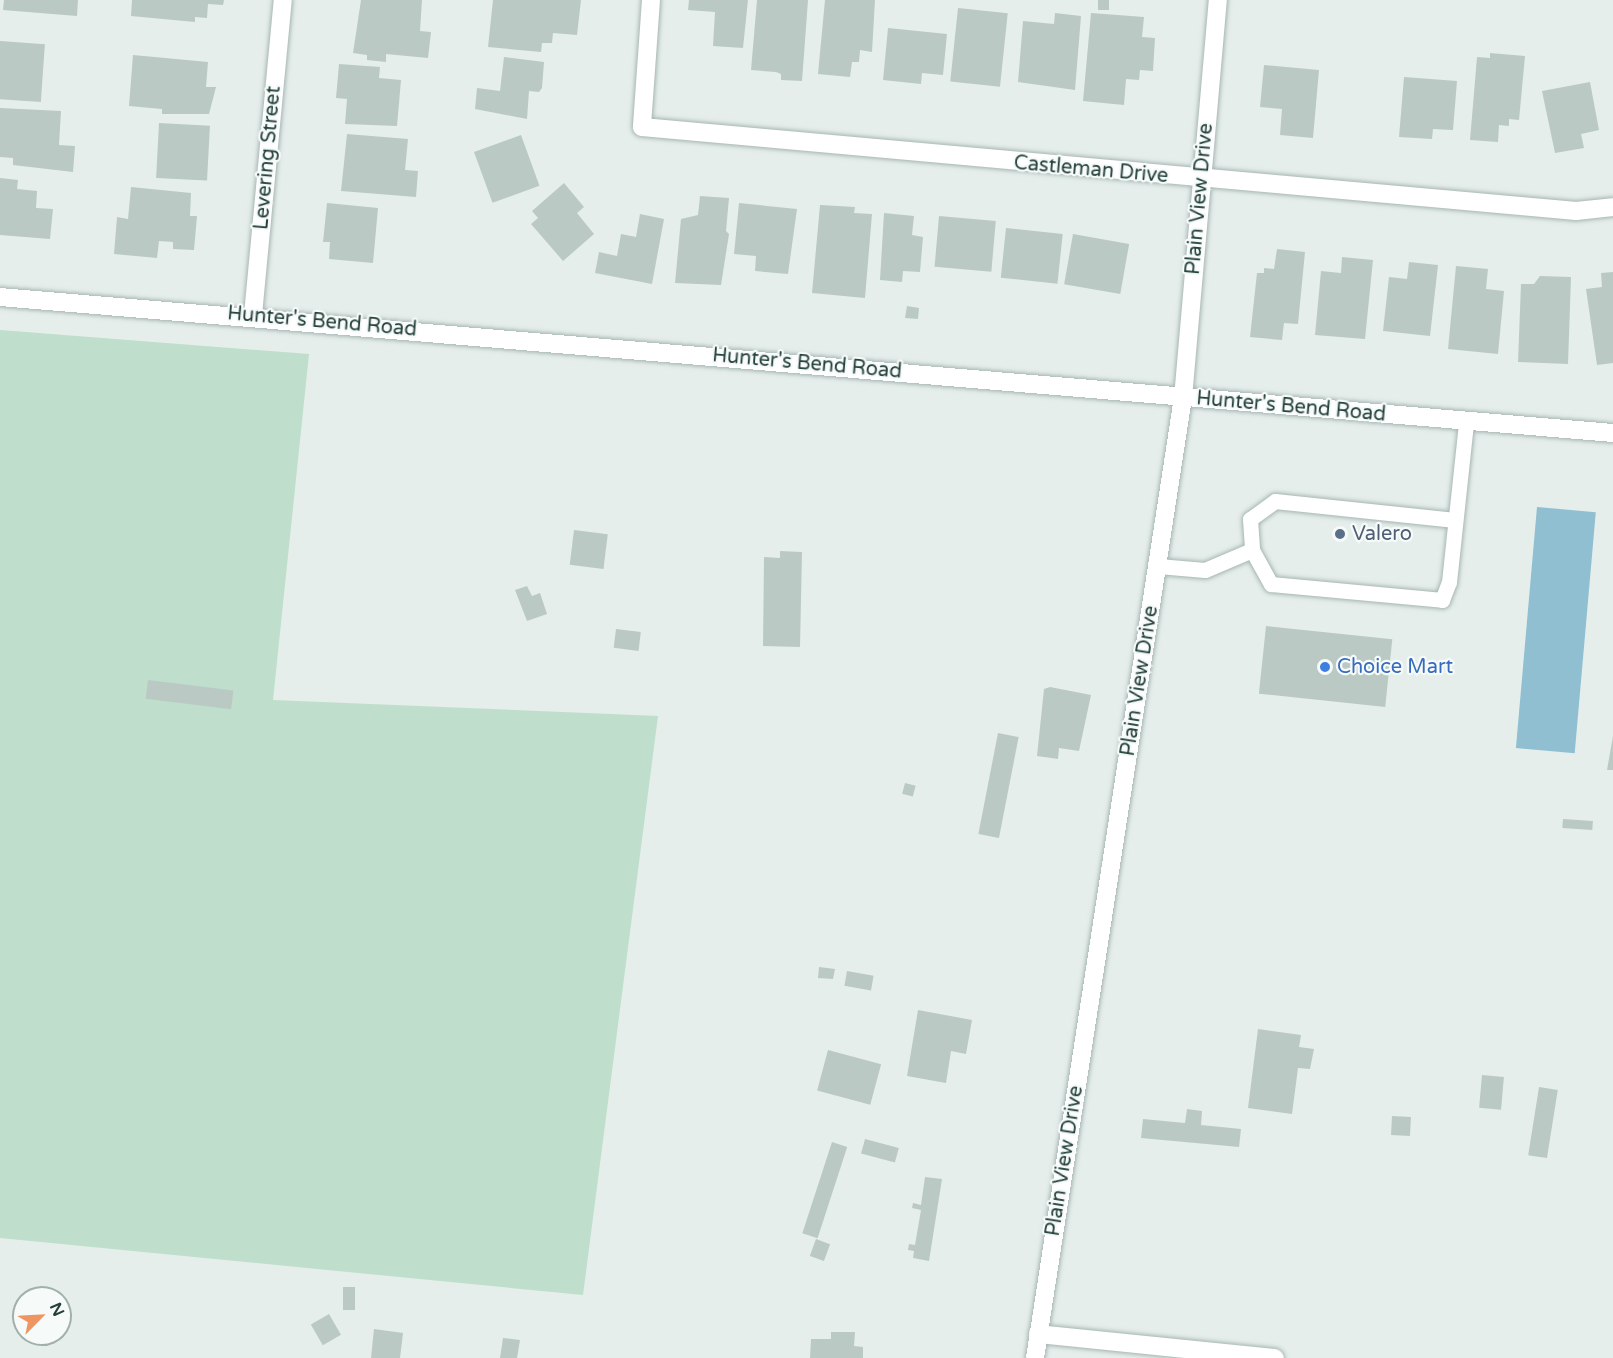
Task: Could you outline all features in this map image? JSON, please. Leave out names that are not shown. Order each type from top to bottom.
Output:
[{"type":"street","name":"Levering Street","points":[[253,315],[283,0]]},
{"type":"street","name":"Castleman Drive","points":[[651,0],[642,127],[1200,180],[1576,211],[1613,207]]},
{"type":"street","name":"Plain View Drive","points":[[1035,1358],[1184,398],[1200,180],[1218,0]]},
{"type":"street","name":"Hunter's Bend Road","points":[[0,297],[253,315],[1466,423],[1613,433]]},
{"type":"street","points":[[1038,1335],[1275,1358]]},
{"type":"lane","points":[[1455,520],[1275,501],[1250,519],[1252,550],[1271,584],[1442,600],[1449,582],[1466,423]]},
{"type":"lane","points":[[1158,566],[1205,570],[1252,550]]},
{"type":"green space","points":[[0,330],[309,354],[273,700],[658,716],[583,1295],[0,1238]]},
{"type":"water","points":[[1537,507],[1596,512],[1575,753],[1516,748]]},
{"type":"building","points":[[4,0],[78,0],[77,16],[3,10]]},
{"type":"building","points":[[132,0],[224,0],[223,5],[208,4],[207,18],[195,17],[195,22],[131,16]]},
{"type":"building","points":[[361,0],[422,0],[420,31],[431,32],[428,58],[386,54],[386,62],[367,60],[367,55],[353,53]]},
{"type":"building","points":[[493,0],[581,0],[577,35],[553,33],[552,43],[542,43],[541,52],[488,47]]},
{"type":"building","points":[[689,0],[748,0],[743,48],[713,46],[715,12],[688,10]]},
{"type":"building","points":[[757,0],[808,0],[802,81],[781,80],[781,74],[776,72],[751,70]]},
{"type":"building","points":[[825,0],[875,0],[872,52],[860,50],[859,62],[852,62],[850,77],[818,74]]},
{"type":"building","points":[[1098,0],[1109,0],[1109,10],[1098,10]]},
{"type":"building","points":[[958,8],[1008,13],[1000,87],[950,82]]},
{"type":"building","points":[[1055,13],[1081,16],[1075,90],[1018,82],[1023,21],[1054,24]]},
{"type":"building","points":[[1091,13],[1144,17],[1142,37],[1155,38],[1153,71],[1140,70],[1139,80],[1126,79],[1124,105],[1083,101]]},
{"type":"building","points":[[888,28],[947,34],[943,75],[922,73],[921,84],[883,80]]},
{"type":"building","points":[[0,41],[45,44],[41,102],[0,99]]},
{"type":"building","points":[[1490,53],[1525,56],[1519,120],[1509,119],[1509,126],[1499,125],[1498,142],[1470,140],[1477,57],[1490,58]]},
{"type":"building","points":[[133,55],[208,62],[206,87],[216,87],[209,114],[162,114],[162,109],[129,106]]},
{"type":"building","points":[[504,57],[544,62],[542,88],[539,92],[529,91],[527,119],[475,109],[477,88],[500,91]]},
{"type":"building","points":[[339,64],[380,67],[379,78],[401,80],[397,126],[345,124],[347,99],[336,98]]},
{"type":"building","points":[[1264,65],[1319,70],[1313,138],[1280,135],[1282,109],[1260,107]]},
{"type":"building","points":[[1404,77],[1457,81],[1453,130],[1433,129],[1432,139],[1399,137]]},
{"type":"building","points":[[1590,82],[1599,130],[1581,134],[1584,148],[1555,153],[1542,91]]},
{"type":"building","points":[[0,108],[61,111],[59,145],[75,146],[73,172],[13,165],[13,158],[0,157]]},
{"type":"building","points":[[159,123],[210,126],[207,181],[156,178]]},
{"type":"building","points":[[347,134],[408,139],[405,170],[418,171],[416,197],[341,191]]},
{"type":"building","points":[[521,135],[539,186],[492,203],[474,152]]},
{"type":"building","points":[[0,178],[18,180],[17,189],[37,191],[36,208],[53,209],[50,239],[0,235]]},
{"type":"building","points":[[564,183],[584,207],[577,213],[594,234],[563,261],[531,224],[538,218],[532,211]]},
{"type":"building","points":[[131,187],[191,193],[190,216],[197,216],[194,250],[173,249],[173,242],[159,241],[157,258],[114,254],[117,217],[128,219]]},
{"type":"building","points":[[700,196],[729,198],[726,231],[729,234],[721,285],[675,283],[681,219],[698,215]]},
{"type":"building","points":[[327,203],[378,208],[373,263],[329,259],[330,242],[323,242]]},
{"type":"building","points":[[739,203],[797,209],[788,274],[755,271],[756,256],[734,254]]},
{"type":"building","points":[[820,205],[855,207],[854,213],[872,214],[865,298],[812,293]]},
{"type":"building","points":[[884,213],[914,216],[912,235],[923,237],[920,272],[903,271],[902,282],[880,280]]},
{"type":"building","points":[[640,214],[664,219],[652,284],[595,273],[599,252],[617,256],[621,234],[636,237]]},
{"type":"building","points":[[939,216],[996,221],[991,272],[935,267]]},
{"type":"building","points":[[1006,228],[1063,234],[1057,284],[1001,278]]},
{"type":"building","points":[[1073,234],[1129,244],[1120,294],[1064,284]]},
{"type":"building","points":[[1277,249],[1305,252],[1298,324],[1284,323],[1282,340],[1250,337],[1257,273],[1264,273],[1264,268],[1274,269]]},
{"type":"building","points":[[1342,257],[1373,260],[1365,339],[1315,335],[1321,271],[1341,273]]},
{"type":"building","points":[[1409,262],[1438,265],[1430,336],[1383,331],[1389,277],[1407,279]]},
{"type":"building","points":[[1456,266],[1488,269],[1486,289],[1504,291],[1498,354],[1448,349]]},
{"type":"building","points":[[1613,272],[1613,363],[1597,365],[1586,289],[1602,287],[1601,273]]},
{"type":"building","points":[[1540,276],[1571,277],[1568,364],[1518,362],[1521,284],[1534,284]]},
{"type":"building","points":[[907,306],[919,308],[918,319],[905,318]]},
{"type":"building","points":[[574,530],[608,534],[603,569],[570,565]]},
{"type":"building","points":[[780,551],[802,552],[800,647],[763,646],[764,557],[780,558]]},
{"type":"building","points":[[527,586],[532,596],[540,593],[547,614],[527,621],[515,590]]},
{"type":"building","name":"Choice Mart","points":[[1266,626],[1392,639],[1385,707],[1259,694]]},
{"type":"building","points":[[616,629],[641,632],[638,651],[614,648]]},
{"type":"building","points":[[148,680],[233,690],[231,709],[146,699]]},
{"type":"building","points":[[1050,687],[1091,695],[1079,751],[1059,748],[1058,759],[1037,756],[1044,689]]},
{"type":"building","points":[[998,733],[1019,737],[999,838],[978,834]]},
{"type":"building","points":[[1613,736],[1613,770],[1607,770]]},
{"type":"building","points":[[905,783],[916,786],[913,796],[902,794]]},
{"type":"building","points":[[1563,819],[1593,821],[1592,830],[1562,828]]},
{"type":"building","points":[[819,967],[835,969],[833,979],[818,978]]},
{"type":"building","points":[[847,971],[874,976],[871,990],[844,986]]},
{"type":"building","points":[[918,1010],[972,1020],[966,1054],[951,1051],[946,1083],[907,1076]]},
{"type":"building","points":[[1258,1029],[1301,1035],[1299,1047],[1314,1049],[1310,1069],[1298,1068],[1292,1114],[1248,1108]]},
{"type":"building","points":[[828,1050],[881,1064],[870,1105],[817,1091]]},
{"type":"building","points":[[1482,1075],[1504,1077],[1501,1110],[1479,1108]]},
{"type":"building","points":[[1539,1087],[1558,1090],[1547,1158],[1528,1155]]},
{"type":"building","points":[[1187,1109],[1202,1111],[1201,1125],[1241,1129],[1239,1147],[1141,1138],[1143,1119],[1185,1123]]},
{"type":"building","points":[[1392,1116],[1411,1117],[1410,1136],[1391,1135]]},
{"type":"building","points":[[865,1139],[899,1148],[895,1163],[861,1153]]},
{"type":"building","points":[[832,1142],[847,1147],[818,1238],[802,1233]]},
{"type":"building","points":[[925,1177],[942,1179],[929,1261],[913,1258],[914,1251],[908,1250],[909,1244],[915,1245],[921,1210],[912,1208],[913,1203],[921,1205]]},
{"type":"building","points":[[816,1239],[830,1244],[824,1261],[810,1256]]},
{"type":"building","points":[[343,1287],[355,1287],[355,1310],[343,1310]]},
{"type":"building","points":[[329,1314],[341,1335],[323,1345],[311,1324]]},
{"type":"building","points":[[374,1329],[403,1333],[400,1358],[371,1358]]},
{"type":"building","points":[[831,1332],[855,1332],[854,1346],[863,1347],[863,1358],[810,1358],[811,1339],[831,1339]]},
{"type":"building","points":[[503,1338],[520,1340],[517,1358],[500,1358]]},
{"type":"place","name":"Valero","points":[[1340,534]]},
{"type":"place","name":"Choice Mart","points":[[1325,667]]}]
